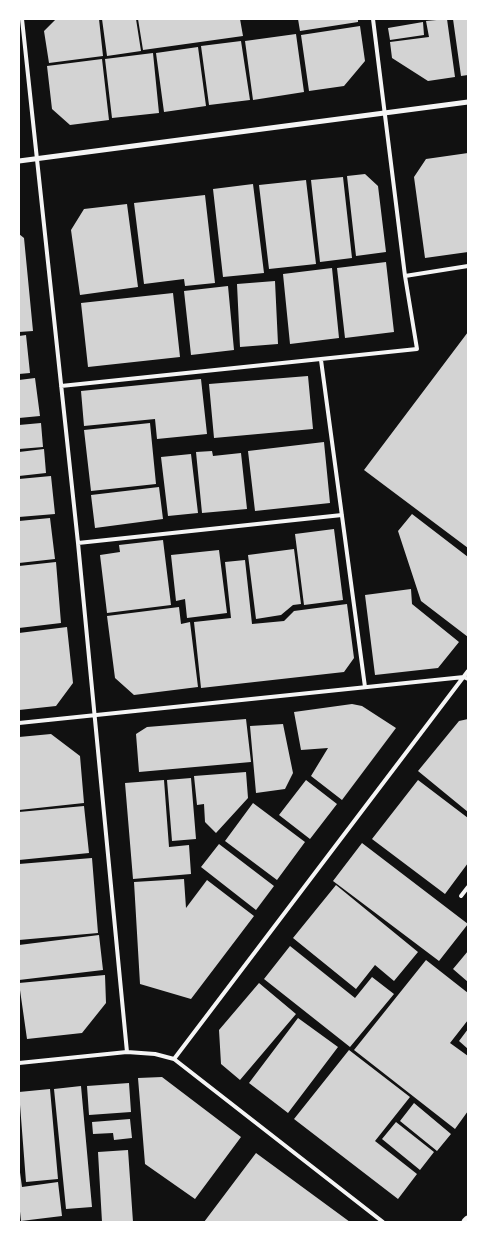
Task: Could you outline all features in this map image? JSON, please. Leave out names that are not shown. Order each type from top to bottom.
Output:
[{"type":"street","points":[[19,161],[468,102]]},
{"type":"lane","points":[[22,19],[78,543],[127,1052]]},
{"type":"lane","points":[[61,386],[417,349],[405,276],[373,19]]},
{"type":"lane","points":[[405,276],[468,266]]},
{"type":"lane","points":[[321,360],[365,687]]},
{"type":"lane","points":[[78,543],[342,515]]},
{"type":"lane","points":[[174,1059],[466,678],[468,671]]},
{"type":"lane","points":[[19,723],[466,678]]},
{"type":"lane","points":[[462,896],[468,887]]},
{"type":"lane","points":[[19,1063],[127,1052],[155,1054],[174,1059],[383,1222]]},
{"type":"building","points":[[56,19],[99,19],[103,56],[49,63],[44,31]]},
{"type":"building","points":[[102,19],[136,19],[141,51],[107,56]]},
{"type":"building","points":[[138,19],[240,19],[243,36],[143,50]]},
{"type":"building","points":[[298,19],[358,19],[358,22],[300,31]]},
{"type":"building","points":[[447,19],[455,77],[428,81],[392,58],[390,42],[429,37],[426,21]]},
{"type":"building","points":[[453,19],[468,19],[468,75],[461,76]]},
{"type":"building","points":[[423,22],[424,35],[390,40],[388,28]]},
{"type":"building","points":[[360,26],[365,61],[344,86],[309,91],[301,35]]},
{"type":"building","points":[[296,34],[304,92],[253,100],[245,41]]},
{"type":"building","points":[[241,41],[250,100],[209,105],[201,46]]},
{"type":"building","points":[[198,47],[206,106],[164,112],[156,53]]},
{"type":"building","points":[[153,53],[159,113],[112,118],[105,59]]},
{"type":"building","points":[[102,59],[109,120],[70,125],[52,109],[47,66]]},
{"type":"building","points":[[468,153],[468,252],[425,258],[414,177],[426,159]]},
{"type":"building","points":[[365,174],[378,186],[386,252],[356,256],[347,176]]},
{"type":"building","points":[[343,177],[352,258],[320,262],[311,180]]},
{"type":"building","points":[[306,180],[316,264],[269,269],[259,185]]},
{"type":"building","points":[[253,184],[264,273],[223,277],[213,189]]},
{"type":"building","points":[[205,195],[215,283],[185,286],[184,279],[144,284],[134,203]]},
{"type":"building","points":[[127,204],[138,287],[80,295],[71,230],[84,209]]},
{"type":"building","points":[[19,234],[24,238],[33,331],[19,332]]},
{"type":"building","points":[[386,262],[394,332],[345,338],[337,268]]},
{"type":"building","points":[[332,268],[339,338],[290,344],[283,274]]},
{"type":"building","points":[[275,281],[278,344],[240,347],[237,284]]},
{"type":"building","points":[[228,286],[234,350],[191,355],[184,291]]},
{"type":"building","points":[[173,293],[180,357],[88,367],[81,303]]},
{"type":"building","points":[[468,332],[468,548],[364,470]]},
{"type":"building","points":[[26,335],[30,373],[19,374],[19,336]]},
{"type":"building","points":[[308,376],[313,429],[214,438],[209,384]]},
{"type":"building","points":[[35,378],[40,416],[19,418],[19,380]]},
{"type":"building","points":[[201,379],[207,434],[157,439],[155,419],[84,426],[81,391]]},
{"type":"building","points":[[41,423],[43,447],[19,449],[19,425]]},
{"type":"building","points":[[150,423],[156,484],[91,491],[84,430]]},
{"type":"building","points":[[324,442],[330,503],[255,511],[248,451]]},
{"type":"building","points":[[44,449],[46,473],[19,476],[19,452]]},
{"type":"building","points":[[212,451],[213,456],[241,453],[247,509],[202,513],[196,452]]},
{"type":"building","points":[[191,454],[198,513],[168,516],[161,457]]},
{"type":"building","points":[[51,476],[55,514],[19,517],[19,479]]},
{"type":"building","points":[[159,487],[163,519],[95,528],[91,495]]},
{"type":"building","points":[[412,514],[468,557],[468,637],[421,601],[398,531]]},
{"type":"building","points":[[50,518],[55,559],[19,563],[19,521]]},
{"type":"building","points":[[334,529],[343,600],[304,605],[295,534]]},
{"type":"building","points":[[163,540],[171,605],[107,613],[100,555],[120,552],[119,545]]},
{"type":"building","points":[[294,549],[301,604],[293,605],[281,615],[256,619],[248,555]]},
{"type":"building","points":[[219,550],[227,613],[187,618],[185,599],[176,601],[171,555]]},
{"type":"building","points":[[245,560],[252,624],[284,621],[294,611],[347,604],[354,658],[344,672],[201,688],[194,622],[231,618],[225,562]]},
{"type":"building","points":[[56,562],[61,623],[19,628],[19,566]]},
{"type":"building","points":[[411,589],[412,604],[459,642],[438,668],[375,675],[365,595]]},
{"type":"building","points":[[179,607],[181,624],[190,622],[198,687],[134,695],[115,678],[107,616]]},
{"type":"building","points":[[67,627],[73,683],[56,706],[19,710],[19,633]]},
{"type":"building","points":[[352,704],[362,706],[396,728],[342,800],[311,776],[328,748],[301,750],[294,712]]},
{"type":"building","points":[[246,719],[251,762],[139,772],[136,734],[147,727]]},
{"type":"building","points":[[468,719],[468,812],[418,771],[459,721]]},
{"type":"building","points":[[283,724],[293,773],[285,789],[256,793],[250,726]]},
{"type":"building","points":[[51,734],[80,756],[84,803],[19,810],[19,737]]},
{"type":"building","points":[[246,772],[248,798],[216,833],[205,822],[204,804],[197,805],[194,776]]},
{"type":"building","points":[[191,778],[196,839],[172,841],[167,780]]},
{"type":"building","points":[[164,780],[169,847],[189,845],[191,874],[133,879],[125,783]]},
{"type":"building","points":[[306,780],[337,804],[310,839],[279,815]]},
{"type":"building","points":[[418,780],[468,818],[468,863],[445,894],[372,839]]},
{"type":"building","points":[[253,803],[305,842],[277,880],[225,841]]},
{"type":"building","points":[[84,806],[89,853],[19,860],[19,812]]},
{"type":"building","points":[[362,843],[468,924],[439,961],[333,881]]},
{"type":"building","points":[[219,844],[274,886],[256,910],[201,867]]},
{"type":"building","points":[[92,858],[98,933],[19,940],[19,864]]},
{"type":"building","points":[[184,879],[186,908],[207,880],[254,916],[191,999],[140,984],[134,882]]},
{"type":"building","points":[[336,885],[418,952],[394,981],[375,965],[356,989],[293,938]]},
{"type":"building","points":[[99,935],[103,970],[19,980],[19,945]]},
{"type":"building","points":[[290,946],[355,998],[372,977],[394,994],[350,1047],[264,979]]},
{"type":"building","points":[[468,951],[468,982],[453,969]]},
{"type":"building","points":[[426,960],[468,993],[468,1020],[450,1043],[468,1056],[468,1111],[455,1129],[354,1050]]},
{"type":"building","points":[[105,975],[106,1003],[82,1033],[27,1039],[19,983]]},
{"type":"building","points":[[259,983],[296,1014],[240,1080],[221,1064],[219,1030]]},
{"type":"building","points":[[298,1018],[338,1047],[288,1113],[249,1083]]},
{"type":"building","points":[[468,1029],[468,1049],[459,1041]]},
{"type":"building","points":[[349,1050],[410,1097],[375,1141],[417,1174],[398,1199],[294,1119]]},
{"type":"building","points":[[162,1077],[241,1137],[195,1199],[145,1164],[138,1078]]},
{"type":"building","points":[[129,1083],[131,1112],[89,1115],[87,1086]]},
{"type":"building","points":[[81,1086],[92,1207],[66,1209],[54,1089]]},
{"type":"building","points":[[50,1089],[58,1179],[26,1182],[19,1092]]},
{"type":"building","points":[[414,1103],[451,1134],[437,1151],[400,1121]]},
{"type":"building","points":[[130,1119],[132,1138],[114,1140],[113,1133],[93,1134],[92,1122]]},
{"type":"building","points":[[396,1122],[434,1152],[420,1170],[382,1139]]},
{"type":"building","points":[[128,1150],[133,1222],[102,1222],[98,1152]]},
{"type":"building","points":[[256,1153],[350,1222],[204,1222]]},
{"type":"building","points":[[19,1165],[22,1187],[58,1182],[62,1216],[21,1221]]}]
